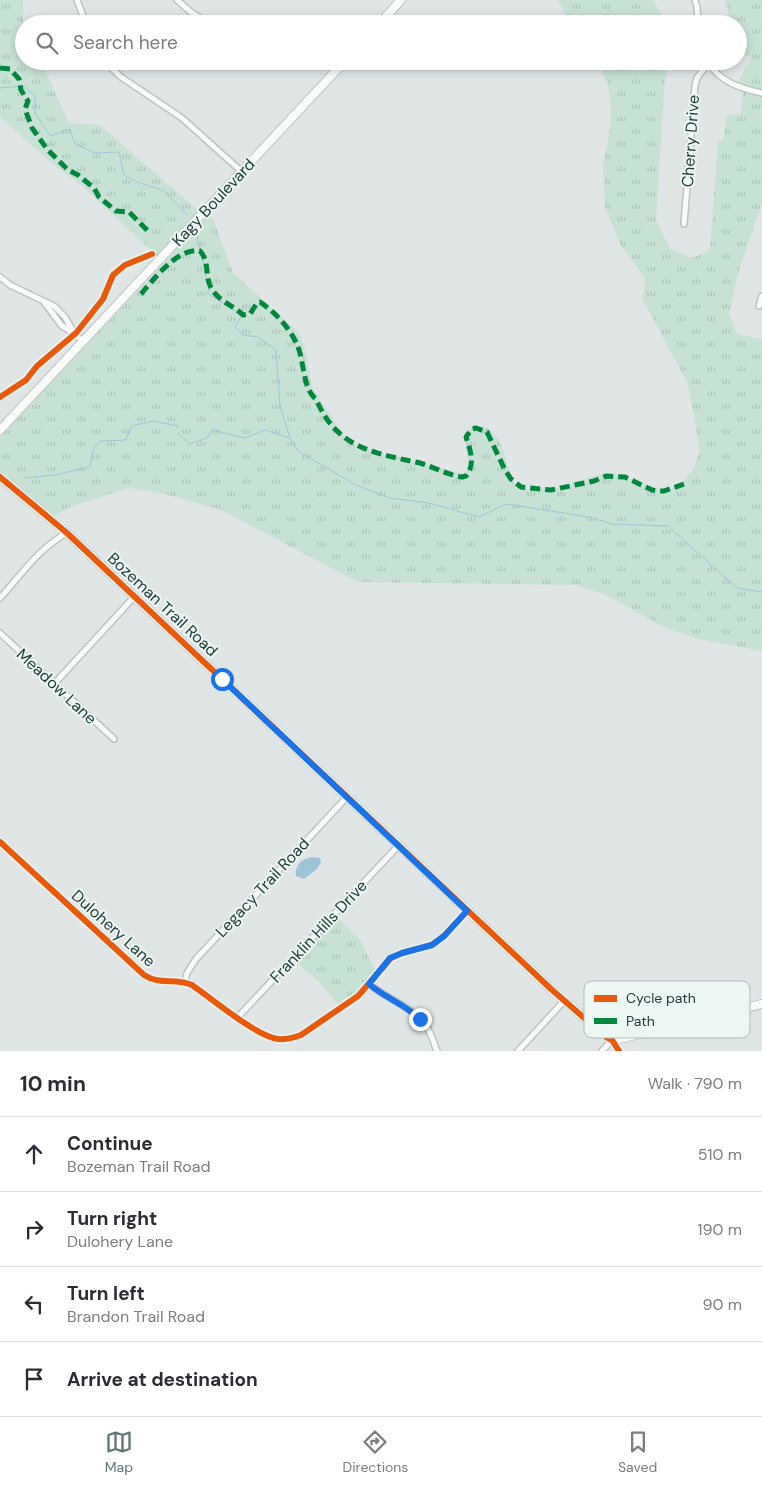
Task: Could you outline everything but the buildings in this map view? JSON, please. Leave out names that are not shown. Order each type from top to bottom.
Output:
[{"type":"street","points":[[78,0],[83,15]]},
{"type":"street","points":[[177,0],[195,15]]},
{"type":"street","points":[[387,15],[401,0]]},
{"type":"street","points":[[695,0],[697,15]]},
{"type":"street","points":[[114,70],[128,83],[182,118],[242,172]]},
{"type":"street","name":"Kagy Boulevard","points":[[0,430],[242,172],[333,70]]},
{"type":"street","name":"Cherry Drive","points":[[684,224],[695,85],[702,70]]},
{"type":"street","points":[[714,70],[728,82],[740,88],[762,93]]},
{"type":"street","points":[[0,277],[10,285],[42,300],[62,326],[83,342]]},
{"type":"street","points":[[759,306],[762,296]]},
{"type":"street","name":"Bozeman Trail Road","points":[[0,477],[67,533],[467,911],[584,1018]]},
{"type":"street","points":[[0,598],[43,551],[67,533]]},
{"type":"street","points":[[55,683],[134,597]]},
{"type":"street","name":"Meadow Lane","points":[[0,633],[114,738]]},
{"type":"street","name":"Legacy Trail Road","points":[[185,982],[191,966],[202,952],[347,796]]},
{"type":"street","name":"Dulohery Lane","points":[[0,842],[144,976],[160,982],[185,982]]},
{"type":"street","name":"Franklin Hills Drive","points":[[238,1017],[398,845]]},
{"type":"street","points":[[185,982],[267,1036],[279,1039],[292,1038],[308,1030],[347,1004],[369,984],[390,958],[432,945],[444,936],[467,911]]},
{"type":"street","points":[[369,984],[385,997],[406,1007],[420,1019],[429,1031],[437,1051]]},
{"type":"street","points":[[518,1051],[564,1001]]},
{"type":"street","name":"Bozeman Trail Road","points":[[608,1038],[612,1040]]},
{"type":"street","points":[[602,1051],[612,1040],[622,1038]]},
{"type":"street","points":[[612,1040],[619,1051]]},
{"type":"green space","points":[[0,0],[23,0],[23,15],[15,15],[15,70],[45,70],[69,123],[100,125],[200,212],[158,257],[81,185],[55,166],[0,117]]},
{"type":"green space","points":[[558,0],[653,0],[662,15],[566,15]]},
{"type":"green space","points":[[725,0],[762,0],[762,203],[737,277],[729,314],[737,334],[762,339],[762,651],[694,638],[664,627],[604,594],[575,585],[358,582],[221,510],[165,494],[128,488],[70,507],[54,516],[0,472],[0,437],[209,215],[213,219],[233,273],[294,328],[302,338],[313,389],[345,437],[356,446],[464,474],[469,467],[464,433],[474,425],[486,427],[499,439],[514,484],[528,489],[559,488],[596,475],[616,474],[665,491],[679,485],[692,471],[700,451],[688,384],[643,300],[645,278],[620,244],[605,207],[603,166],[611,123],[611,105],[607,82],[601,70],[667,70],[656,220],[670,249],[692,258],[710,250],[718,141],[723,140],[727,115],[740,114],[743,95],[739,80],[744,70],[747,70],[751,58],[747,56],[747,15],[729,15]]},
{"type":"green space","points":[[337,917],[360,940],[376,972],[360,990],[340,1006],[319,982],[295,961]]},
{"type":"water","points":[[320,858],[321,862],[317,869],[304,879],[296,876],[298,865],[306,859]]},
{"type":"waterway","points":[[0,88],[23,86],[35,96],[35,113],[50,136],[70,129],[75,144],[95,153],[119,152],[124,175],[137,182],[164,191],[187,215]]},
{"type":"waterway","points":[[195,226],[209,290],[207,293],[242,315],[235,327],[243,335],[258,337],[276,350],[280,406],[290,438],[298,451],[356,485],[390,498],[429,503],[479,517],[506,504],[589,517],[612,524],[668,526],[737,588],[762,592]]},
{"type":"waterway","points":[[25,478],[54,475],[90,467],[93,450],[100,441],[126,440],[131,426],[153,421],[178,427]]},
{"type":"waterway","points":[[179,432],[179,435],[190,444],[207,438],[212,430],[245,438],[265,430],[289,438]]},
{"type":"marked path","points":[[0,68],[10,69],[19,79],[21,90],[28,101],[25,109],[32,128],[47,149],[68,170],[78,175],[94,188],[99,197],[116,211],[129,212],[148,231]]},
{"type":"marked path","points":[[141,294],[167,265],[175,259],[192,251],[200,251],[205,260],[210,285],[220,298],[243,315],[250,314],[257,303],[260,302],[282,322],[295,340],[309,389],[333,427],[344,437],[356,444],[383,455],[421,463],[450,474],[466,476],[471,467],[466,437],[472,429],[476,428],[487,432],[505,470],[511,479],[521,487],[551,490],[594,481],[606,476],[625,477],[658,491],[664,491],[684,484],[687,485]]},
{"type":"cycle path","points":[[0,397],[26,380],[37,366],[76,333],[103,299],[113,275],[125,265],[152,254]]},
{"type":"cycle path","points":[[0,477],[67,533],[551,989],[584,1018]]},
{"type":"cycle path","points":[[0,842],[144,975],[156,980],[192,985],[246,1024],[278,1039],[301,1035],[358,996],[391,958],[432,945],[444,936],[467,911]]},
{"type":"cycle path","points":[[608,1038],[612,1040],[619,1051]]},
{"type":"route","points":[[222,679],[467,911],[444,936],[432,945],[390,958],[369,984],[385,997],[406,1007],[420,1019]]}]
